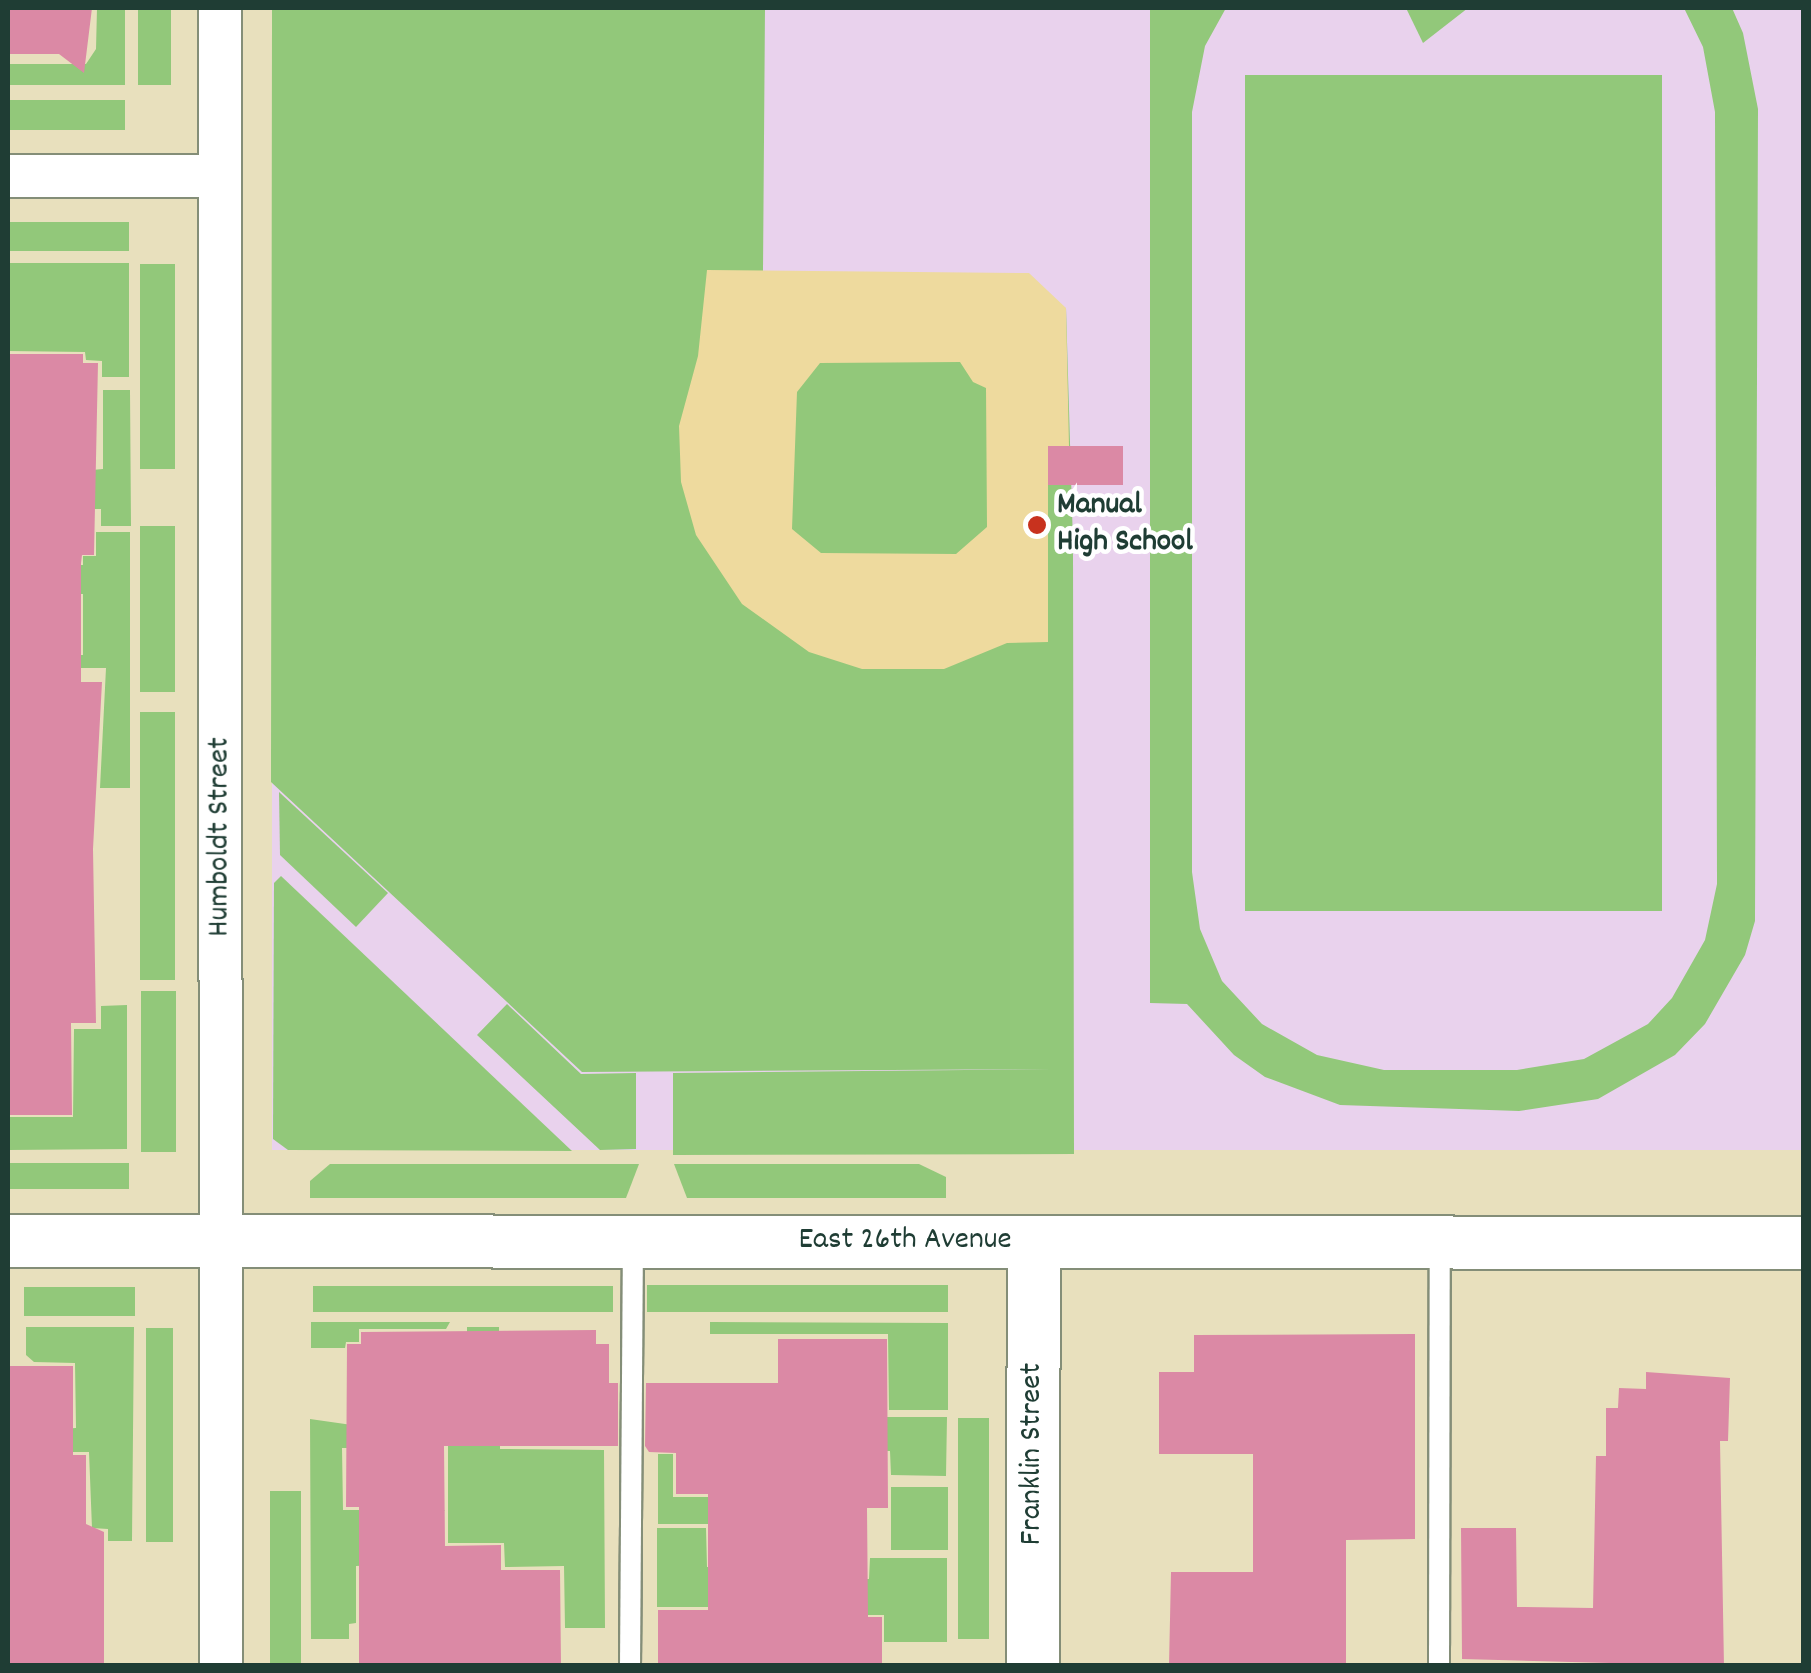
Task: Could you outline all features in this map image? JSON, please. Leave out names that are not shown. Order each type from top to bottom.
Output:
[{"type":"street","name":"Humboldt Street","points":[[220,8],[221,1666]]},
{"type":"street","points":[[8,176],[220,176]]},
{"type":"street","name":"East 26th Avenue","points":[[8,1241],[1804,1243]]},
{"type":"street","name":"Franklin Street","points":[[1033,1666],[1034,1242]]},
{"type":"lane","points":[[630,1666],[633,1241]]},
{"type":"lane","points":[[1439,1666],[1440,1242]]},
{"type":"shaded area","name":"Manual High School","points":[[272,8],[1803,8],[1803,1150],[272,1150]]},
{"type":"green space","points":[[97,8],[125,8],[125,85],[8,85],[8,64],[86,64],[96,49]]},
{"type":"green space","points":[[138,8],[171,8],[171,85],[138,85]]},
{"type":"green space","points":[[272,8],[765,8],[763,271],[1066,308],[1073,543],[1074,1154],[673,1155],[673,1073],[1054,1069],[582,1072],[271,782]]},
{"type":"green space","points":[[1150,8],[1226,8],[1205,46],[1192,112],[1192,872],[1200,929],[1222,981],[1262,1024],[1317,1055],[1384,1070],[1517,1070],[1584,1059],[1648,1024],[1672,998],[1705,940],[1717,884],[1715,112],[1703,47],[1684,8],[1732,8],[1743,33],[1758,109],[1755,921],[1745,955],[1705,1024],[1675,1055],[1598,1099],[1519,1111],[1340,1105],[1265,1077],[1234,1055],[1187,1004],[1150,1003]]},
{"type":"green space","points":[[1406,8],[1468,8],[1423,43]]},
{"type":"green space","points":[[1245,75],[1662,75],[1662,911],[1245,911]]},
{"type":"green space","points":[[8,100],[125,100],[125,130],[8,130]]},
{"type":"green space","points":[[8,222],[129,222],[129,251],[8,251]]},
{"type":"green space","points":[[8,263],[129,263],[129,377],[102,377],[102,361],[86,360],[85,352],[8,351]]},
{"type":"green space","points":[[140,264],[175,264],[175,469],[140,469]]},
{"type":"green space","points":[[103,390],[130,390],[131,526],[101,526],[101,509],[93,509],[92,470],[103,469]]},
{"type":"green space","points":[[140,526],[175,526],[175,692],[140,692]]},
{"type":"green space","points":[[96,532],[130,532],[130,788],[100,788],[106,668],[8,668],[8,655],[83,655],[83,594],[8,593],[8,556],[15,556],[16,565],[83,565],[83,556],[96,556]]},
{"type":"green space","points":[[140,712],[175,712],[175,980],[140,980]]},
{"type":"green space","points":[[279,792],[388,893],[356,927],[280,855]]},
{"type":"green space","points":[[281,876],[572,1151],[288,1150],[273,1139],[274,883]]},
{"type":"green space","points":[[141,991],[176,991],[176,1152],[141,1152]]},
{"type":"green space","points":[[507,1004],[581,1074],[636,1073],[636,1149],[600,1150],[477,1035]]},
{"type":"green space","points":[[127,1005],[127,1149],[8,1150],[8,1117],[73,1117],[74,1029],[101,1029],[101,1006]]},
{"type":"green space","points":[[8,1163],[129,1163],[129,1189],[8,1189]]},
{"type":"green space","points":[[330,1164],[639,1164],[626,1198],[310,1198],[310,1181]]},
{"type":"green space","points":[[674,1164],[919,1164],[946,1177],[946,1198],[687,1198]]},
{"type":"green space","points":[[647,1285],[948,1285],[948,1312],[647,1312]]},
{"type":"green space","points":[[313,1286],[613,1286],[613,1312],[313,1312]]},
{"type":"green space","points":[[24,1287],[135,1287],[135,1316],[24,1316]]},
{"type":"green space","points":[[311,1322],[450,1322],[446,1329],[359,1329],[359,1342],[346,1342],[345,1348],[311,1348]]},
{"type":"green space","points":[[710,1322],[948,1323],[948,1410],[889,1410],[888,1334],[710,1334]]},
{"type":"green space","points":[[26,1327],[134,1327],[132,1541],[108,1541],[108,1529],[92,1528],[89,1452],[8,1452],[8,1432],[76,1428],[75,1363],[34,1362],[26,1355]]},
{"type":"green space","points":[[467,1327],[499,1327],[500,1449],[604,1450],[605,1628],[565,1628],[564,1566],[505,1567],[504,1543],[448,1543],[448,1442],[467,1441]]},
{"type":"green space","points":[[146,1328],[173,1328],[173,1542],[146,1542]]},
{"type":"green space","points":[[855,1417],[947,1417],[946,1476],[891,1475],[890,1451],[814,1451]]},
{"type":"green space","points":[[958,1418],[989,1418],[989,1639],[958,1639]]},
{"type":"green space","points":[[310,1419],[359,1426],[359,1448],[342,1448],[343,1510],[445,1510],[376,1565],[356,1566],[356,1623],[349,1624],[349,1639],[311,1639]]},
{"type":"green space","points":[[658,1454],[673,1454],[673,1497],[731,1497],[736,1524],[658,1524]]},
{"type":"green space","points":[[891,1487],[948,1487],[948,1550],[891,1550]]},
{"type":"green space","points":[[270,1491],[301,1491],[301,1665],[270,1665]]},
{"type":"green space","points":[[657,1528],[706,1528],[707,1567],[736,1567],[718,1607],[657,1607]]},
{"type":"green space","points":[[870,1558],[947,1558],[947,1642],[884,1642],[884,1615],[774,1615],[774,1580],[869,1579]]},
{"type":"sand","points":[[707,270],[1029,273],[1066,308],[1069,446],[1048,447],[1048,642],[1007,643],[944,669],[862,669],[809,652],[742,604],[696,535],[681,482],[679,426],[698,356]],"holes":[[[960,362],[973,382],[986,388],[987,527],[956,554],[821,553],[792,529],[797,392],[820,363]]]},
{"type":"building","points":[[8,8],[92,8],[84,73],[59,54],[8,54]]},
{"type":"building","points":[[8,354],[83,354],[83,363],[98,363],[94,555],[82,555],[81,563],[81,682],[102,682],[93,849],[96,1023],[71,1023],[72,1115],[8,1115]]},
{"type":"building","points":[[1048,446],[1123,446],[1123,485],[1048,485]]},
{"type":"building","points":[[596,1330],[596,1344],[609,1344],[609,1383],[618,1383],[618,1446],[444,1446],[445,1546],[501,1545],[501,1570],[560,1570],[561,1666],[359,1666],[359,1507],[346,1507],[347,1344],[361,1344],[361,1332]]},
{"type":"building","points":[[1415,1334],[1415,1539],[1346,1540],[1346,1666],[1169,1666],[1171,1572],[1253,1572],[1253,1454],[1159,1454],[1159,1372],[1194,1372],[1194,1335]]},
{"type":"building","points":[[778,1339],[887,1339],[888,1508],[867,1508],[868,1617],[882,1617],[882,1666],[658,1666],[658,1610],[708,1610],[708,1494],[676,1494],[676,1453],[649,1452],[645,1446],[646,1383],[778,1383]]},
{"type":"building","points":[[8,1366],[73,1366],[73,1455],[86,1455],[86,1524],[104,1532],[104,1666],[8,1666]]},
{"type":"building","points":[[1646,1372],[1730,1378],[1728,1441],[1720,1441],[1724,1666],[1462,1659],[1461,1528],[1516,1528],[1517,1607],[1593,1608],[1596,1456],[1606,1456],[1606,1408],[1618,1408],[1619,1388],[1646,1389]]},
{"type":"place","name":"Manual High School","points":[[1037,525]]}]
